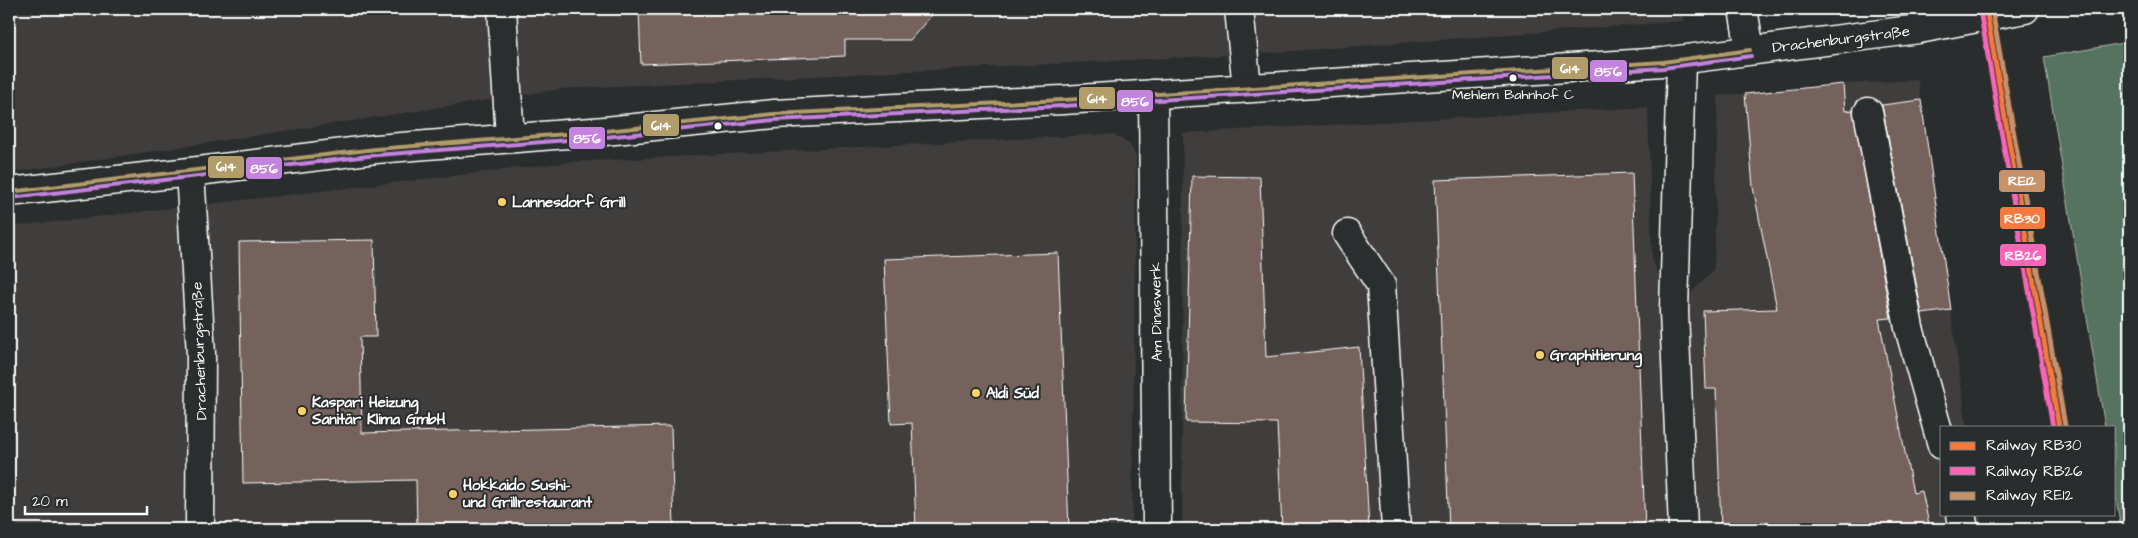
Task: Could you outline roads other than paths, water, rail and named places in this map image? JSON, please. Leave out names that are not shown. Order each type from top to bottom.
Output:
[{"type":"street","points":[[502,9],[510,138]]},
{"type":"street","points":[[1239,9],[1247,88]]},
{"type":"street","points":[[1743,9],[1750,50]]},
{"type":"street","name":"Drachenburgstraße","points":[[9,192],[376,149],[774,114],[1153,94],[1681,60],[1919,29],[2025,9]]},
{"type":"street","points":[[1681,60],[1674,311],[1683,529]]},
{"type":"street","name":"Am Dinaswerk","points":[[1153,94],[1157,529]]},
{"type":"street","points":[[1868,112],[1909,328],[1940,439]]},
{"type":"street","name":"Drachenburgstraße","points":[[190,172],[201,354],[200,529]]},
{"type":"street","points":[[1347,234],[1381,285],[1396,529]]},
{"type":"street","points":[[1961,516],[1964,529]]},
{"type":"rail line","name":"RB30","points":[[1986,9],[2059,426]]},
{"type":"rail line","name":"RE12","points":[[1992,9],[2065,426]]},
{"type":"rail line","name":"RB26","points":[[1980,10],[2053,426]]},
{"type":"place","name":"Mehlem Bahnhof C","points":[[1513,78]]},
{"type":"place","name":"Lannesdorf Grill","points":[[502,202]]},
{"type":"place","name":"Graphitierung","points":[[1540,355]]},
{"type":"place","name":"Aldi Süd","points":[[976,393]]},
{"type":"place","name":"Kaspari Heizung Sanitär Klima GmbH","points":[[302,411]]},
{"type":"place","name":"Hokkaido Sushi- und Grillrestaurant","points":[[453,494]]}]
